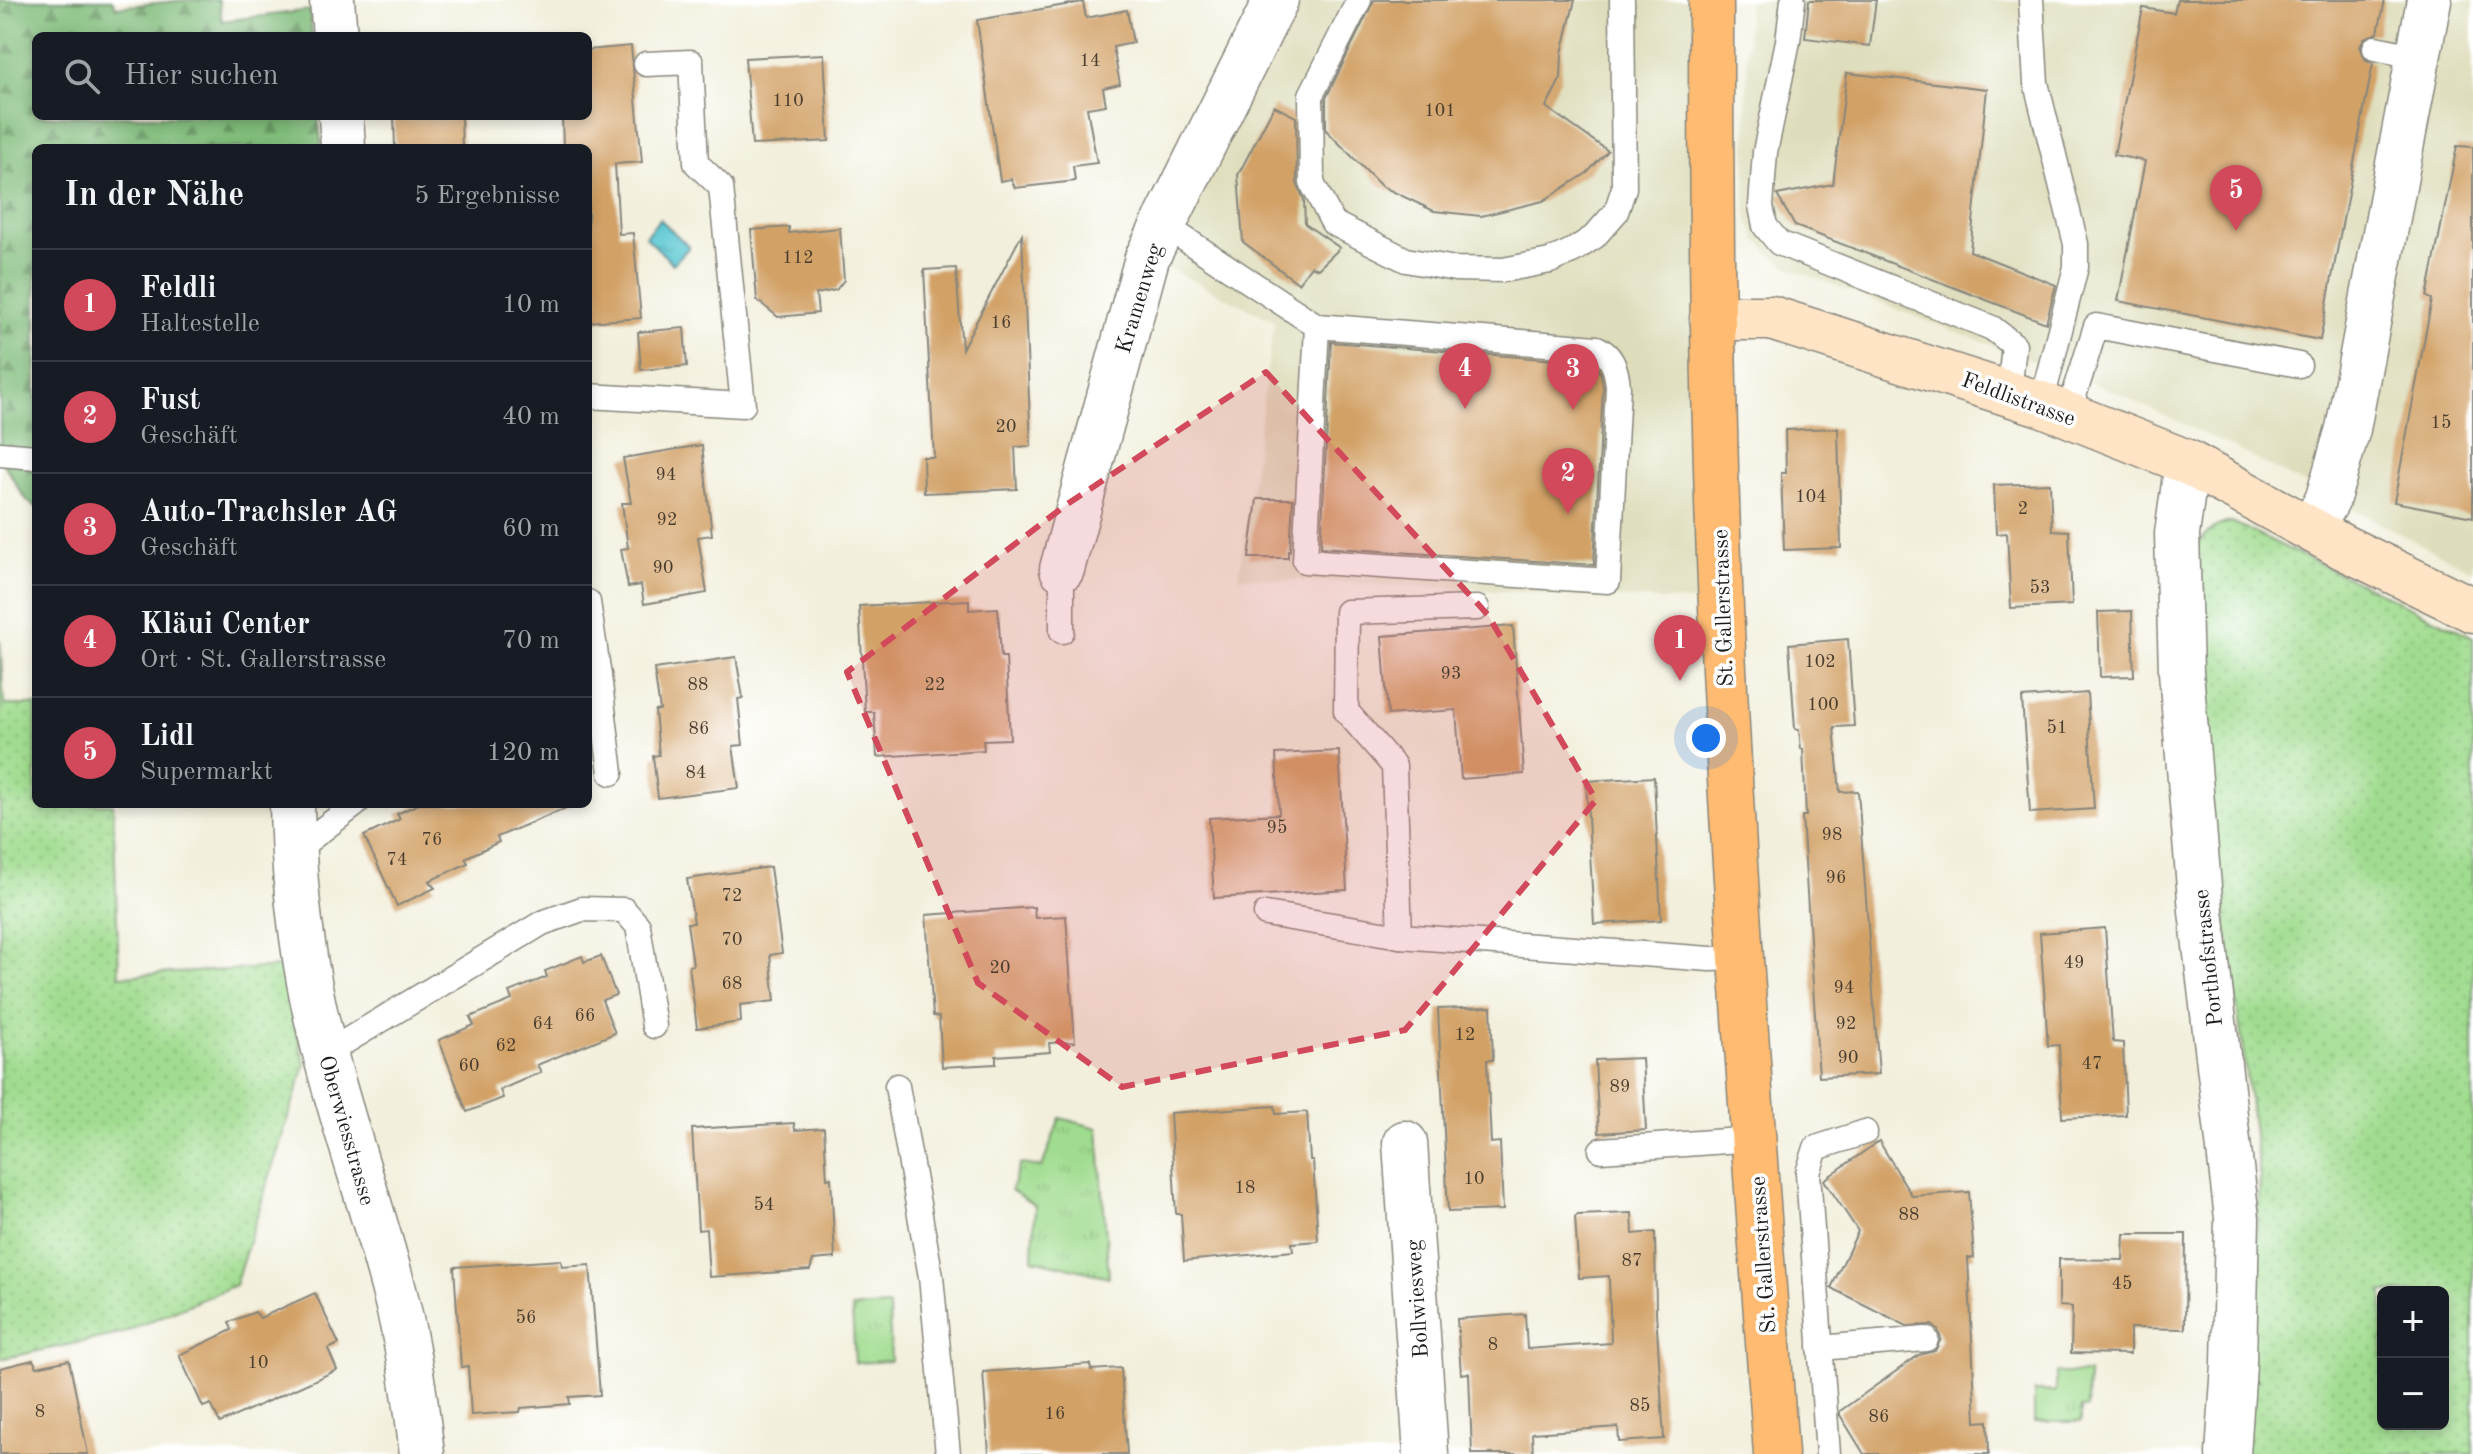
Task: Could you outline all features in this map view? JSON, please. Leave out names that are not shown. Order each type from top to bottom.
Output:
[{"type":"main road","name":"St. Gallerstrasse","points":[[1711,0],[1712,318],[1721,603],[1741,958],[1776,1454]]},
{"type":"street","points":[[332,0],[335,32]]},
{"type":"street","name":"Kramenweg","points":[[1062,569],[1147,258],[1276,0]]},
{"type":"street","points":[[2311,528],[2327,501],[2348,429],[2429,0]]},
{"type":"street","points":[[341,120],[343,144]]},
{"type":"street","name":"Feldlistrasse","points":[[1712,318],[1771,318],[2039,404],[2187,462],[2356,553],[2473,610]]},
{"type":"street","name":"Porthofstrasse","points":[[2187,462],[2177,534],[2181,672],[2201,911],[2237,1218],[2234,1365],[2228,1454]]},
{"type":"street","name":"Oberwiesstrasse","points":[[292,808],[293,852],[303,946],[325,1049],[397,1299],[413,1382],[422,1454]]},
{"type":"street","name":"Bollwiesweg","points":[[1405,1143],[1426,1454]]},
{"type":"lane","points":[[1359,0],[1311,95],[1312,183],[1333,223],[1368,243],[1406,260],[1479,270],[1503,270],[1550,261],[1594,237],[1616,212],[1624,188],[1622,0]]},
{"type":"lane","points":[[1793,0],[1788,41],[1765,152],[1761,206],[1765,226],[1779,243],[1992,328],[2014,345],[2039,404]]},
{"type":"lane","points":[[2031,0],[2036,83],[2076,244],[2076,267],[2039,404]]},
{"type":"lane","points":[[2375,48],[2420,57]]},
{"type":"lane","points":[[592,396],[743,405],[721,187],[696,163],[691,62],[646,64]]},
{"type":"lane","points":[[1162,224],[1317,326],[1597,348],[1605,352],[1614,368],[1618,387],[1608,581],[1305,561],[1317,326]]},
{"type":"lane","points":[[2039,404],[2096,326],[2299,365]]},
{"type":"lane","points":[[0,454],[32,457]]},
{"type":"lane","points":[[1062,569],[1062,631]]},
{"type":"lane","points":[[1400,936],[1394,766],[1346,711],[1347,612],[1477,608]]},
{"type":"lane","points":[[593,677],[611,773]]},
{"type":"lane","points":[[293,852],[351,808]]},
{"type":"lane","points":[[325,1049],[343,1043],[542,923],[582,909],[624,910],[638,926],[654,1026]]},
{"type":"lane","points":[[1266,914],[1400,936],[1712,959],[1741,958]]},
{"type":"lane","points":[[897,1086],[931,1277],[948,1454]]},
{"type":"lane","points":[[1828,1454],[1808,1173],[1816,1148],[1865,1132]]},
{"type":"lane","points":[[1601,1150],[1754,1139]]},
{"type":"lane","points":[[1820,1348],[1926,1339]]},
{"type":"highlighted area","points":[[1266,372],[1488,615],[1596,800],[1405,1030],[1122,1087],[978,983],[847,672],[1066,505]]},
{"type":"shaded area","points":[[1276,0],[1711,0],[1721,603],[1239,577],[1274,321],[1147,258]]},
{"type":"shaded area","points":[[1748,0],[2473,0],[2473,571],[2234,448],[2117,393],[1792,269],[1771,255],[1756,239],[1748,221],[1745,199]]},
{"type":"green space","points":[[0,0],[112,0],[116,7],[219,0],[222,21],[310,10],[312,32],[32,32],[32,120],[318,120],[322,144],[32,144],[32,504],[0,460]]},
{"type":"green space","points":[[2232,522],[2473,637],[2473,1454],[2242,1454],[2260,1178],[2202,743],[2196,548],[2211,530]]},
{"type":"green space","points":[[0,640],[4,705],[32,705],[32,808],[113,808],[119,976],[281,967],[305,1065],[235,1285],[120,1334],[0,1359]]},
{"type":"green space","points":[[1060,1118],[1098,1128],[1109,1277],[1033,1259],[1035,1206],[1011,1190],[1020,1164],[1042,1167]]},
{"type":"green space","points":[[889,1306],[891,1361],[855,1363],[852,1308]]},
{"type":"green space","points":[[2056,1373],[2088,1373],[2087,1408],[2081,1408],[2081,1422],[2034,1422],[2034,1391],[2056,1391]]},
{"type":"water","points":[[660,219],[689,247],[673,264],[645,236]]},
{"type":"building","points":[[1374,0],[1575,0],[1562,53],[1561,78],[1546,107],[1608,151],[1587,173],[1543,201],[1481,216],[1434,211],[1381,186],[1326,130],[1326,98]]},
{"type":"building","points":[[1809,0],[1876,0],[1870,46],[1805,38]]},
{"type":"building","points":[[2177,0],[2385,0],[2378,33],[2364,38],[2360,46],[2365,59],[2373,63],[2320,340],[2118,301],[2145,161],[2114,155],[2143,8],[2174,13]]},
{"type":"building","points":[[1083,2],[1086,18],[1127,10],[1133,43],[1113,47],[1120,84],[1103,88],[1106,105],[1087,108],[1097,163],[1073,166],[1075,181],[1015,188],[1011,179],[1000,181],[977,20]]},
{"type":"building","points":[[631,46],[642,162],[615,164],[619,234],[633,233],[641,318],[592,322],[592,144],[563,144],[562,120],[592,120],[592,50]]},
{"type":"building","points":[[824,54],[829,141],[752,145],[745,58]]},
{"type":"building","points":[[1847,73],[1987,89],[1970,251],[2056,285],[2046,323],[1795,226],[1777,195],[1833,184]]},
{"type":"building","points":[[1274,106],[1296,117],[1297,183],[1304,200],[1305,224],[1340,248],[1318,269],[1311,266],[1298,283],[1243,242],[1238,175]]},
{"type":"building","points":[[394,120],[461,120],[462,144],[395,144]]},
{"type":"building","points":[[2457,146],[2473,147],[2473,517],[2394,502],[2432,299],[2427,297]]},
{"type":"building","points":[[789,227],[789,233],[840,228],[844,280],[836,290],[816,294],[818,313],[778,317],[757,300],[751,230]]},
{"type":"building","points":[[1022,234],[1031,446],[1015,447],[1017,489],[924,493],[923,457],[934,457],[924,270],[956,268],[962,349]]},
{"type":"building","points":[[684,328],[687,366],[641,370],[638,332]]},
{"type":"building","points":[[1331,342],[1593,363],[1601,374],[1603,387],[1594,565],[1321,547]]},
{"type":"building","points":[[1838,428],[1841,548],[1784,550],[1781,473],[1786,473],[1785,430]]},
{"type":"building","points":[[702,445],[712,535],[698,537],[707,593],[644,604],[641,585],[628,587],[621,549],[628,548],[622,503],[631,503],[623,458]]},
{"type":"building","points":[[2050,483],[2052,530],[2069,531],[2072,605],[2011,608],[2007,533],[1996,534],[1994,485]]},
{"type":"building","points":[[1257,499],[1293,499],[1288,558],[1249,558]]},
{"type":"building","points":[[969,600],[969,610],[998,608],[1001,657],[1006,657],[1010,739],[983,740],[984,750],[877,757],[874,712],[865,712],[859,606]]},
{"type":"building","points":[[2132,611],[2134,676],[2100,677],[2098,612]]},
{"type":"building","points":[[1513,626],[1524,774],[1461,779],[1456,710],[1388,715],[1382,636]]},
{"type":"building","points":[[1848,639],[1854,726],[1834,727],[1840,792],[1858,791],[1879,1074],[1819,1077],[1802,816],[1806,816],[1803,749],[1799,730],[1795,729],[1789,644]]},
{"type":"building","points":[[736,657],[743,698],[738,699],[743,745],[733,746],[739,788],[658,798],[653,756],[659,755],[655,711],[660,710],[654,669]]},
{"type":"building","points":[[2087,693],[2094,809],[2030,813],[2022,698]]},
{"type":"building","points":[[1339,751],[1347,890],[1214,898],[1209,818],[1279,814],[1276,754]]},
{"type":"building","points":[[1654,777],[1661,920],[1594,924],[1586,781]]},
{"type":"building","points":[[410,808],[567,808],[497,837],[499,842],[465,858],[468,863],[429,881],[435,888],[397,906],[364,836],[400,819],[397,814]]},
{"type":"building","points":[[770,867],[782,953],[770,955],[775,1001],[740,1005],[741,1022],[697,1028],[687,923],[694,923],[687,879]]},
{"type":"building","points":[[1034,907],[1035,918],[1066,916],[1075,1042],[1049,1043],[1050,1052],[996,1056],[996,1064],[942,1067],[939,1017],[933,1016],[926,915]]},
{"type":"building","points":[[2105,928],[2113,1042],[2123,1043],[2126,1115],[2062,1118],[2059,1045],[2048,1046],[2040,933]]},
{"type":"building","points":[[582,956],[584,962],[601,956],[616,995],[602,1000],[615,1033],[537,1065],[541,1072],[500,1090],[503,1098],[467,1112],[439,1040],[474,1025],[470,1017],[512,1000],[509,992],[547,977],[545,971]]},
{"type":"building","points":[[1491,1007],[1493,1060],[1487,1060],[1491,1143],[1500,1142],[1503,1210],[1448,1212],[1438,1009]]},
{"type":"building","points":[[1642,1058],[1646,1130],[1599,1133],[1595,1060]]},
{"type":"building","points":[[1275,1106],[1276,1114],[1307,1112],[1318,1241],[1292,1243],[1293,1251],[1184,1261],[1181,1214],[1176,1214],[1170,1113]]},
{"type":"building","points":[[794,1123],[795,1130],[824,1128],[827,1179],[831,1178],[835,1258],[813,1260],[810,1270],[709,1277],[706,1229],[698,1230],[692,1129]]},
{"type":"building","points":[[1879,1141],[1912,1196],[1969,1192],[1974,1258],[1968,1258],[1976,1422],[1988,1421],[1989,1454],[1864,1454],[1840,1415],[1840,1411],[1919,1355],[1935,1351],[1941,1339],[1932,1325],[1907,1326],[1831,1288],[1858,1231],[1824,1180]]},
{"type":"building","points":[[1632,1213],[1633,1234],[1655,1232],[1656,1312],[1664,1439],[1619,1442],[1618,1427],[1532,1433],[1533,1454],[1472,1454],[1469,1373],[1461,1374],[1457,1319],[1525,1314],[1527,1349],[1611,1343],[1609,1276],[1579,1278],[1575,1217]]},
{"type":"building","points":[[2124,1234],[2186,1234],[2185,1329],[2130,1328],[2130,1354],[2071,1353],[2072,1307],[2059,1306],[2059,1259],[2123,1260]]},
{"type":"building","points":[[561,1260],[562,1267],[590,1265],[600,1395],[569,1397],[570,1404],[521,1408],[520,1412],[471,1415],[468,1366],[461,1367],[454,1267]]},
{"type":"building","points":[[315,1293],[339,1344],[328,1349],[337,1370],[220,1423],[211,1404],[203,1407],[179,1355],[232,1330],[229,1322],[255,1312],[260,1318]]},
{"type":"building","points":[[33,1360],[37,1367],[69,1360],[88,1454],[0,1454],[0,1368]]},
{"type":"building","points":[[1090,1364],[1091,1370],[1121,1368],[1127,1454],[989,1454],[983,1372]]},
{"type":"place","name":"Lidl","points":[[2236,231]]},
{"type":"place","name":"Kläui Center","points":[[1465,409]]},
{"type":"place","name":"Auto-Trachsler AG","points":[[1573,410]]},
{"type":"place","name":"Fust","points":[[1568,514]]},
{"type":"place","name":"Feldli","points":[[1680,681]]}]
